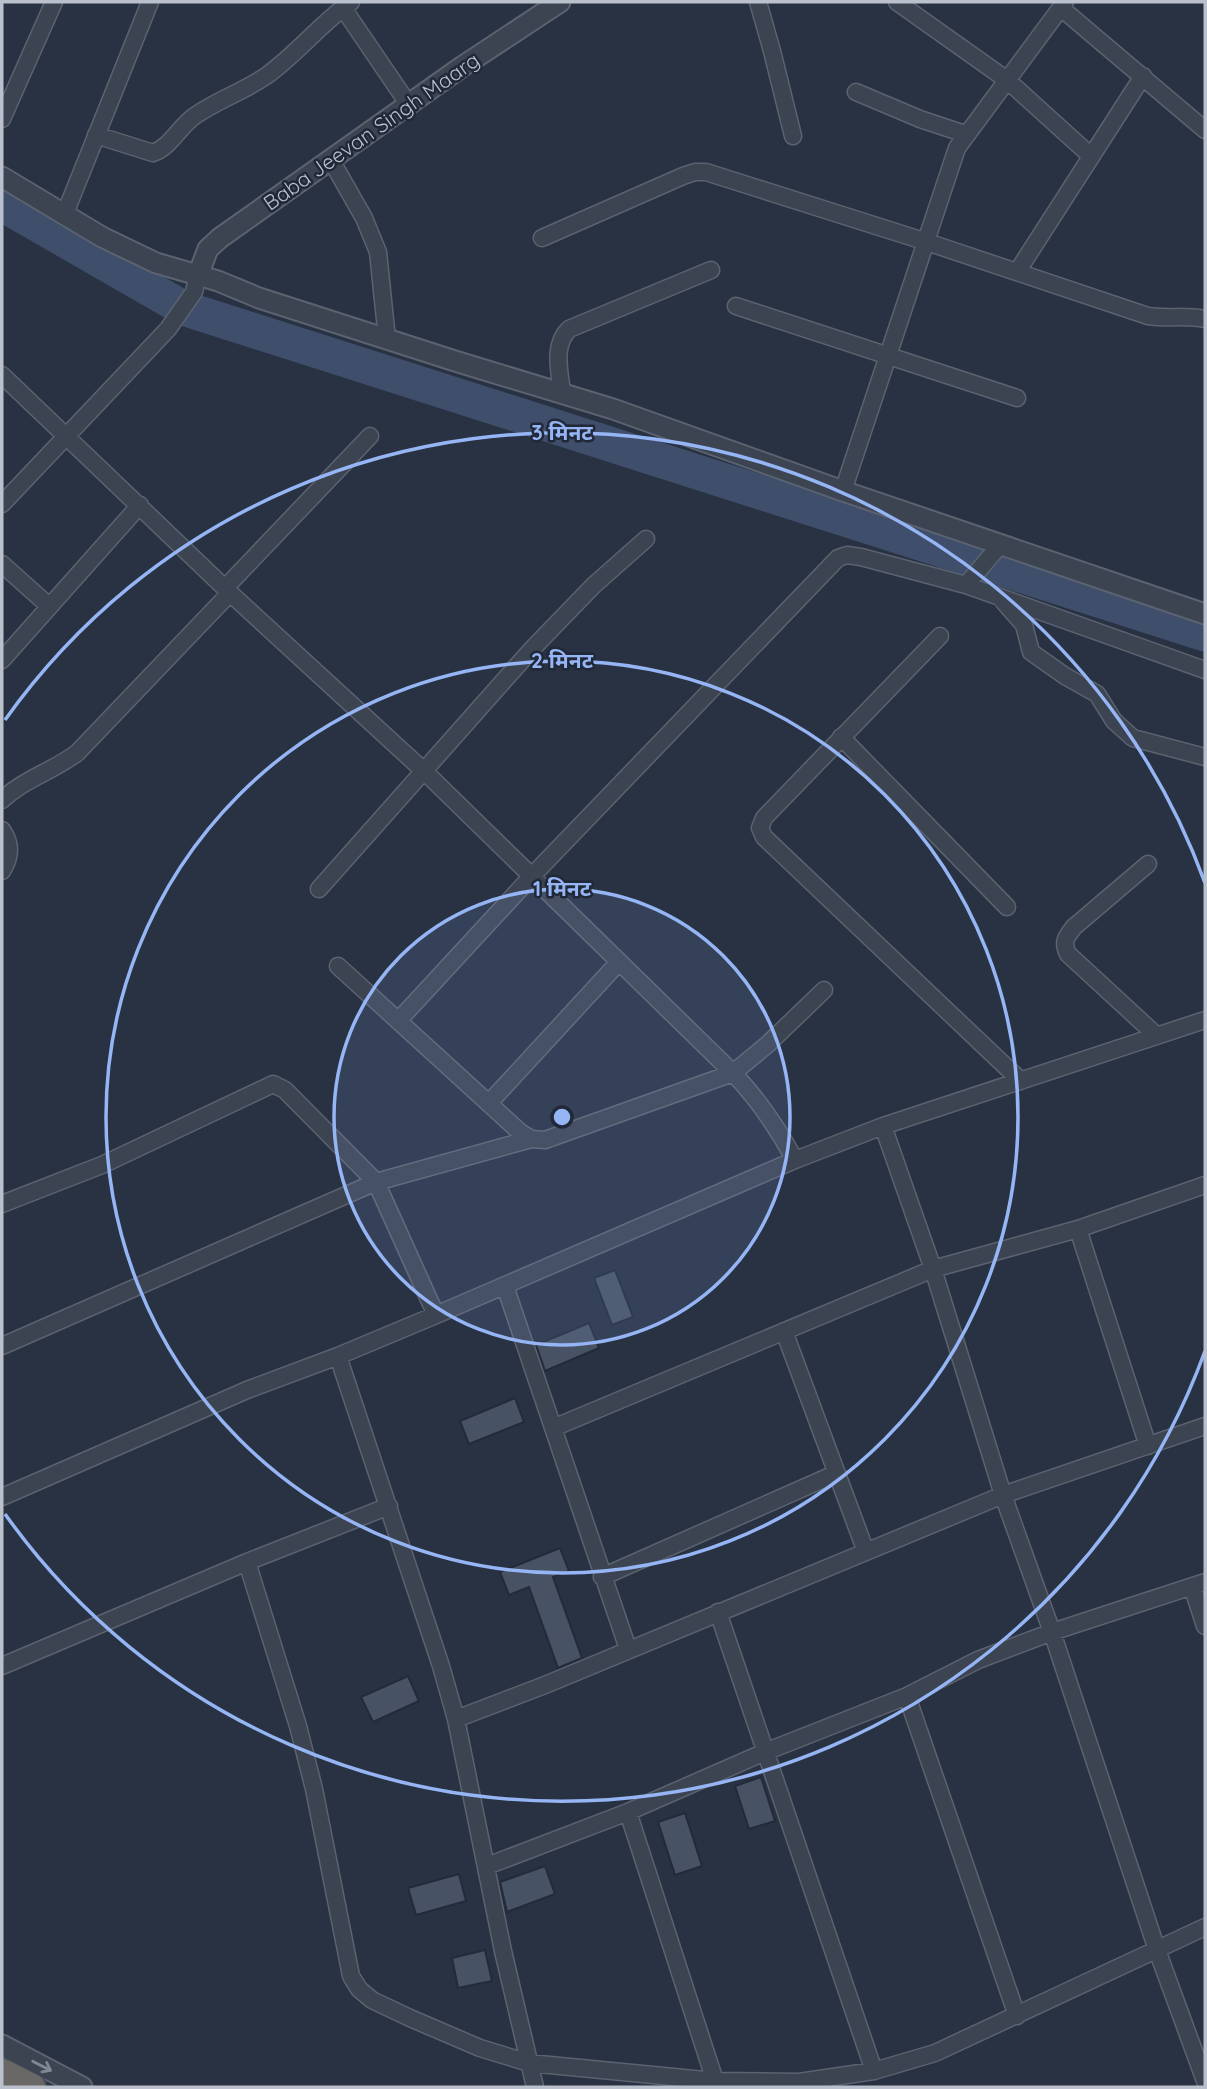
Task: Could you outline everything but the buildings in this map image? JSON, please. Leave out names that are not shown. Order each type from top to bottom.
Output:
[{"type":"highway","points":[[2,2072],[32,2087]]},
{"type":"street","points":[[2,119],[54,2]]},
{"type":"street","points":[[64,216],[150,2]]},
{"type":"street","name":"Baba Jeevan Singh Maarg","points":[[196,283],[204,257],[214,243],[560,2]]},
{"type":"street","points":[[758,2],[793,136]]},
{"type":"street","points":[[897,2],[1007,80],[1091,156]]},
{"type":"street","points":[[96,135],[146,152],[159,151],[183,124],[251,85],[283,63],[347,5],[409,105]]},
{"type":"street","points":[[843,491],[927,242],[951,162],[965,135],[1063,5],[1205,130]]},
{"type":"street","points":[[1017,272],[1143,76]]},
{"type":"street","points":[[2,78],[17,86]]},
{"type":"street","points":[[856,92],[965,135]]},
{"type":"street","points":[[331,160],[364,218],[378,252],[387,339]]},
{"type":"street","points":[[542,238],[695,172],[715,174],[1148,316],[1164,319],[1191,316],[1205,318]]},
{"type":"street","points":[[2,177],[64,216],[196,283],[258,298],[562,393],[843,491],[996,550],[1205,614]]},
{"type":"street","points":[[562,393],[559,348],[569,330],[711,270]]},
{"type":"street","points":[[2,504],[168,330],[182,311],[196,283]]},
{"type":"street","points":[[736,306],[1017,398]]},
{"type":"street","points":[[2,374],[228,590],[425,772],[733,1073],[754,1094],[774,1121],[795,1160]]},
{"type":"street","points":[[2,800],[13,790],[62,764],[83,748],[370,436]]},
{"type":"street","points":[[2,660],[140,505]]},
{"type":"street","points":[[319,889],[532,649],[594,586],[646,539]]},
{"type":"street","points":[[969,581],[996,550]]},
{"type":"street","points":[[398,1021],[531,877],[838,558],[847,555],[861,557],[969,581],[999,597],[1205,670]]},
{"type":"street","points":[[2,564],[49,606]]},
{"type":"street","points":[[999,597],[1024,625],[1031,652],[1097,694],[1121,729],[1133,738],[1147,743],[1205,757]]},
{"type":"street","points":[[940,636],[764,818],[760,828],[764,837],[1021,1081]]},
{"type":"street","points":[[841,737],[1007,907]]},
{"type":"street","points":[[2,830],[9,843],[8,856],[2,871]]},
{"type":"street","points":[[1148,864],[1074,927],[1066,937],[1064,945],[1068,954],[1157,1036]]},
{"type":"street","points":[[489,1103],[619,962]]},
{"type":"street","points":[[338,965],[520,1132],[531,1139]]},
{"type":"street","points":[[2,1346],[376,1182],[531,1139],[545,1139],[733,1073],[768,1044],[824,990]]},
{"type":"street","points":[[2,1497],[247,1390],[436,1315],[795,1160],[883,1126],[1205,1020]]},
{"type":"street","points":[[2,1204],[102,1165],[273,1084],[285,1090],[376,1182],[436,1315]]},
{"type":"street","points":[[883,1126],[933,1269],[1003,1495],[1052,1632],[1157,1950],[1205,2081]]},
{"type":"street","points":[[554,1429],[933,1269],[1078,1228],[1205,1185]]},
{"type":"street","points":[[1078,1228],[1148,1446]]},
{"type":"street","points":[[505,1286],[628,1649]]},
{"type":"street","points":[[784,1331],[866,1552]]},
{"type":"street","points":[[338,1356],[389,1506],[456,1719],[535,2087]]},
{"type":"street","points":[[456,1719],[545,1685],[1003,1495],[1205,1426]]},
{"type":"street","points":[[602,1577],[837,1473]]},
{"type":"street","points":[[2,1666],[247,1562],[389,1506]]},
{"type":"street","points":[[247,1562],[308,1764],[351,1976],[359,1989],[372,2000],[480,2048],[529,2063],[715,2081],[799,2082],[874,2071],[935,2053],[1205,1927]]},
{"type":"street","points":[[487,1866],[628,1812],[765,1752],[907,1696],[978,1660],[1052,1632],[1199,1584],[1205,1626]]},
{"type":"street","points":[[718,1612],[874,2071]]},
{"type":"street","points":[[907,1696],[1017,2016]]},
{"type":"street","points":[[628,1812],[715,2081]]},
{"type":"street","points":[[2,2045],[82,2087]]},
{"type":"waterway","points":[[2,204],[183,308],[1205,634]]}]
